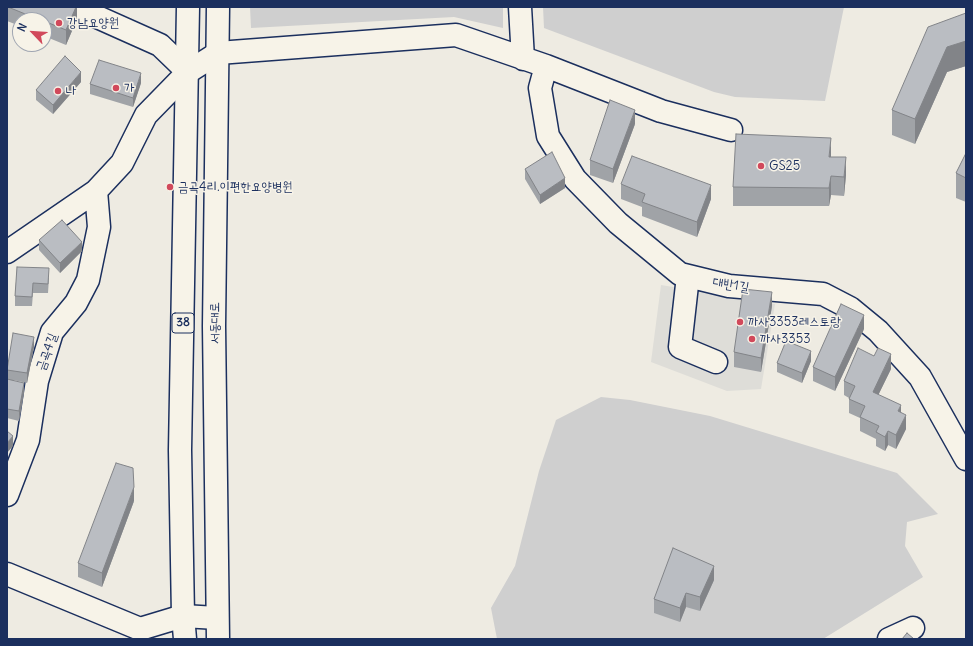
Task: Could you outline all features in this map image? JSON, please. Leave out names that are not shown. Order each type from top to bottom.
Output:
[{"type":"main road","points":[[75,7],[160,45],[188,72]]},
{"type":"main road","name":"38","points":[[185,639],[183,616],[180,450],[188,7]]},
{"type":"main road","name":"서동대로","points":[[218,7],[214,326],[218,628]]},
{"type":"main road","points":[[520,7],[523,58]]},
{"type":"main road","points":[[7,252],[96,191],[122,163],[146,114],[188,72],[218,53],[456,35],[546,66],[661,111],[731,130]]},
{"type":"main road","name":"대반1길","points":[[546,66],[540,88],[548,136],[574,179],[618,223],[680,274],[729,286],[823,294],[850,308],[878,331],[920,377],[966,459]]},
{"type":"main road","name":"금곡4길","points":[[7,495],[28,440],[37,382],[52,332],[76,303],[88,280],[99,227],[96,191]]},
{"type":"main road","points":[[688,276],[680,347],[716,362]]},
{"type":"main road","points":[[7,574],[140,629],[183,616],[218,628]]},
{"type":"main road","points":[[890,639],[913,628]]},
{"type":"shaded area","points":[[250,7],[503,7],[503,28],[454,17],[251,28]]},
{"type":"shaded area","points":[[543,7],[844,7],[825,101],[735,97],[714,92],[544,28]]},
{"type":"shaded area","points":[[661,285],[775,304],[761,389],[727,391],[651,362]]},
{"type":"shaded area","points":[[601,397],[630,400],[710,416],[897,473],[938,514],[907,522],[905,546],[923,577],[823,639],[497,639],[491,608],[515,566],[539,471],[556,420]]},
{"type":"building","points":[[8,7],[76,7],[66,30],[52,24],[52,12],[20,12]]},
{"type":"building","points":[[966,13],[966,41],[947,47],[915,119],[892,110],[928,27]]},
{"type":"building","points":[[65,56],[81,72],[53,105],[36,90]]},
{"type":"building","name":"가","points":[[99,60],[141,73],[133,98],[90,84]]},
{"type":"building","points":[[610,100],[635,110],[613,169],[590,160]]},
{"type":"building","points":[[736,134],[831,138],[829,157],[846,157],[844,177],[831,176],[829,188],[733,187]]},
{"type":"building","points":[[552,152],[565,178],[540,195],[525,169]]},
{"type":"building","points":[[966,153],[966,178],[956,173]]},
{"type":"building","points":[[632,156],[711,185],[697,222],[642,202],[645,194],[621,184]]},
{"type":"building","points":[[62,220],[82,242],[60,263],[39,240]]},
{"type":"building","points":[[17,267],[49,268],[48,284],[33,283],[32,297],[15,296]]},
{"type":"building","points":[[743,289],[772,292],[761,358],[734,352]]},
{"type":"building","points":[[841,304],[864,315],[835,377],[813,367]]},
{"type":"building","points":[[13,333],[34,337],[27,373],[7,370]]},
{"type":"building","points":[[786,341],[811,351],[802,373],[777,363]]},
{"type":"building","points":[[858,348],[874,356],[878,348],[891,354],[873,392],[901,405],[898,411],[906,415],[896,435],[888,431],[885,437],[876,432],[879,426],[860,417],[865,406],[849,399],[855,386],[844,381]]},
{"type":"building","points":[[7,379],[24,383],[19,411],[7,409]]},
{"type":"building","points":[[7,431],[13,436],[7,443]]},
{"type":"building","points":[[116,463],[133,468],[134,487],[102,573],[78,563]]},
{"type":"building","points":[[673,548],[714,566],[700,597],[686,593],[680,608],[654,599]]},
{"type":"building","points":[[907,633],[914,639],[902,639]]},
{"type":"place","name":"강남요양원","points":[[59,23]]},
{"type":"place","name":"가","points":[[116,88]]},
{"type":"place","name":"나","points":[[58,91]]},
{"type":"place","name":"GS25","points":[[761,166]]},
{"type":"place","name":"금곡4리.이편한요양병원","points":[[170,187]]},
{"type":"place","name":"까사3353레스토랑","points":[[740,322]]},
{"type":"place","name":"까사3353","points":[[752,339]]}]
